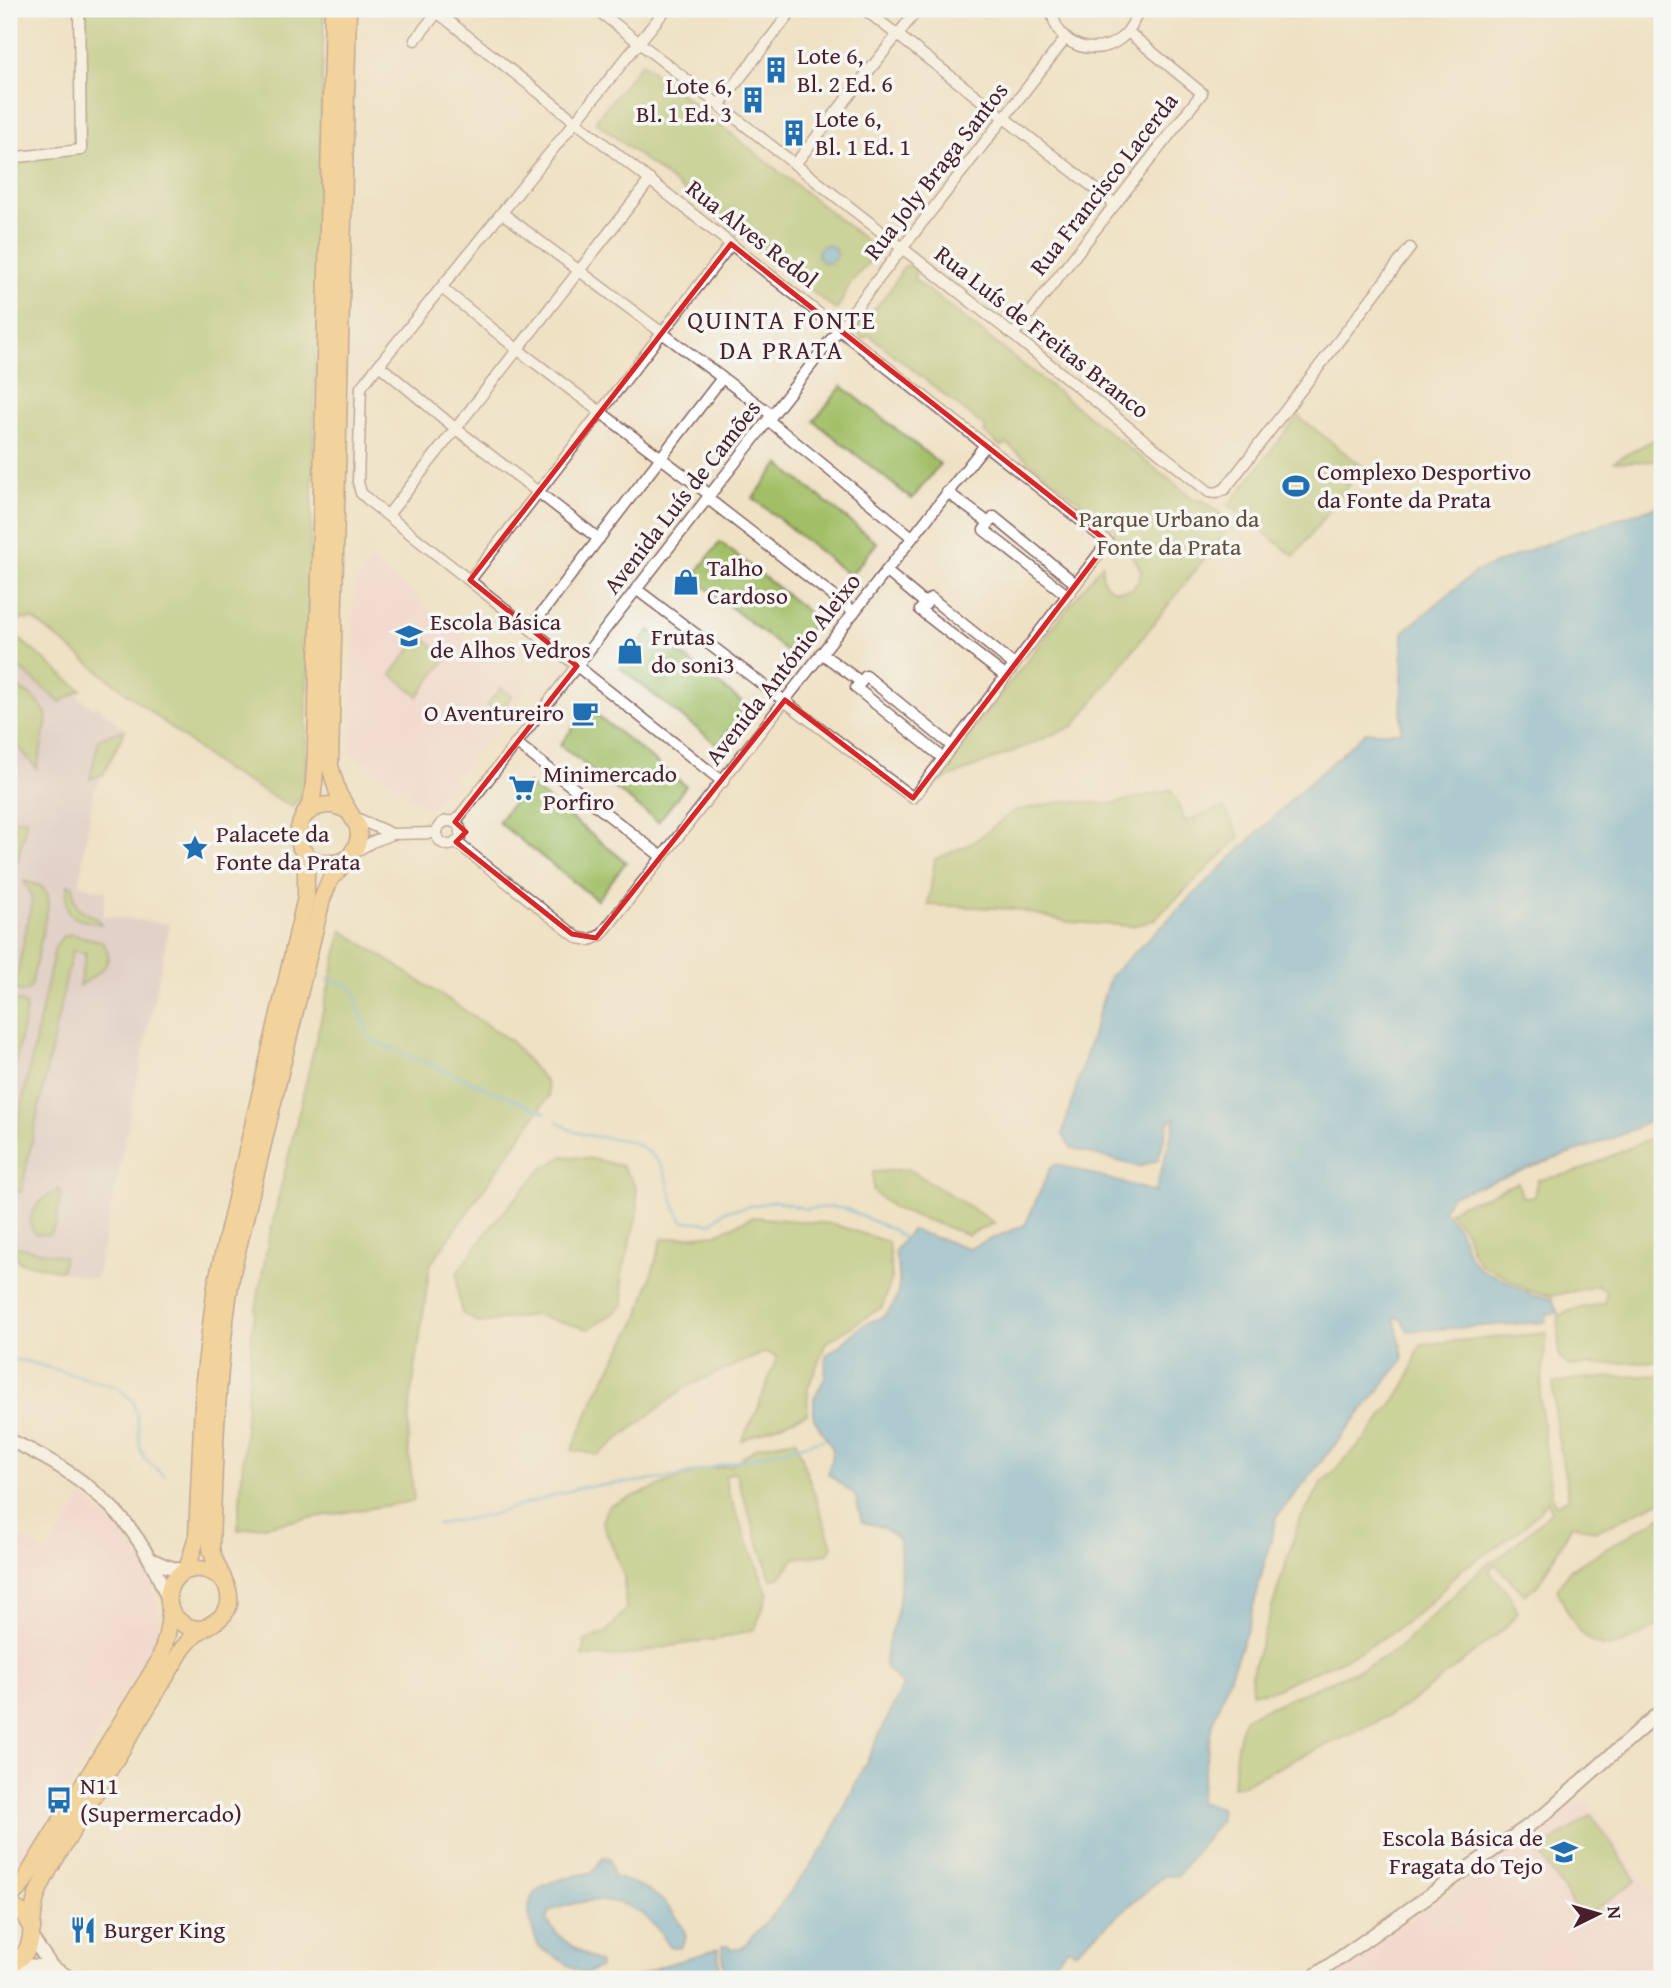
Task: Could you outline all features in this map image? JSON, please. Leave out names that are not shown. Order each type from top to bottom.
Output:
[{"type":"main road","points":[[333,9],[316,749],[312,798],[299,828],[299,839],[306,854],[324,865],[335,864],[348,858]]},
{"type":"main road","points":[[10,1965],[22,1958],[29,1949],[39,1888],[46,1875],[183,1648],[204,1629],[213,1625],[226,1610],[229,1600],[228,1590],[214,1562],[211,1548],[222,1334],[232,1272],[316,918],[330,880],[356,847],[359,837],[358,827],[338,793],[330,766],[348,9]]},
{"type":"main road","points":[[306,814],[322,805],[331,804],[351,814]]},
{"type":"main road","points":[[9,1898],[21,1886],[159,1661],[168,1631],[172,1583],[186,1571],[197,1536],[204,1380],[216,1285],[306,897],[306,854]]},
{"type":"main road","points":[[186,1571],[207,1569],[216,1573],[223,1581]]},
{"type":"main road","points":[[169,1604],[183,1625],[204,1629]]},
{"type":"main road","points":[[9,1905],[23,1913],[32,1933]]},
{"type":"street","points":[[9,158],[81,150],[79,9]]},
{"type":"street","name":"Rua Luís de Freitas Branco","points":[[596,9],[1209,492],[1216,493],[1225,489],[1410,248]]},
{"type":"street","points":[[666,9],[361,387],[358,482],[361,493],[387,515],[723,782]]},
{"type":"street","points":[[719,104],[793,9]]},
{"type":"street","points":[[864,9],[1115,204]]},
{"type":"street","points":[[795,164],[918,9]]},
{"type":"street","points":[[1052,9],[1058,28],[1066,38],[1078,45],[1092,48],[1106,47],[1118,41],[1128,32],[1137,9]]},
{"type":"street","points":[[415,40],[439,10]]},
{"type":"street","name":"Rua Alves Redol","points":[[439,10],[1108,542],[1076,584]]},
{"type":"street","name":"Rua Francisco Lacerda","points":[[1013,335],[1202,93],[1128,32]]},
{"type":"street","name":"Rua Joly Braga Santos","points":[[839,329],[1066,38]]},
{"type":"street","points":[[387,515],[650,180]]},
{"type":"street","points":[[502,212],[722,378],[912,537]]},
{"type":"street","points":[[470,580],[731,244]]},
{"type":"street","points":[[442,288],[854,612]]},
{"type":"street","name":"Avenida Luís de Camões","points":[[455,822],[839,329]]},
{"type":"street","points":[[379,365],[455,428],[599,539]]},
{"type":"street","points":[[531,627],[722,378]]},
{"type":"street","name":"Avenida António Aleixo","points":[[456,842],[578,938],[590,940],[606,931],[985,445]]},
{"type":"street","points":[[947,492],[989,523]]},
{"type":"street","points":[[636,589],[913,798],[1076,584],[994,517],[984,530],[1067,595]]},
{"type":"street","points":[[886,571],[926,604]]},
{"type":"street","points":[[1005,676],[920,610],[931,598],[1014,665]]},
{"type":"street","points":[[821,653],[861,682]]},
{"type":"street","points":[[943,758],[856,688],[866,676],[953,746]]},
{"type":"street","points":[[516,743],[662,857]]},
{"type":"street","points":[[351,814],[392,834]]},
{"type":"street","points":[[444,822],[455,822],[461,832],[456,842],[445,845],[439,840],[439,826],[444,822]]},
{"type":"street","points":[[348,858],[372,842],[392,834],[437,833]]},
{"type":"street","points":[[9,1440],[63,1467],[101,1495],[150,1559],[169,1604]]},
{"type":"street","points":[[150,1559],[186,1571]]},
{"type":"street","points":[[1310,1979],[1545,1814],[1660,1718]]},
{"type":"street","points":[[32,1933],[44,1958],[72,1979]]},
{"type":"street","points":[[10,1965],[52,1966]]},
{"type":"highlighted area","points":[[731,244],[1108,542],[913,798],[785,700],[596,938],[572,934],[456,842],[466,832],[455,822],[577,666],[470,580]]},
{"type":"shaded area","name":"Escola Básica de Alhos Vedros","points":[[371,562],[529,687],[433,806],[420,805],[350,751],[354,585]]},
{"type":"shaded area","points":[[9,630],[81,690],[75,694],[95,709],[95,704],[126,730],[93,793],[79,885],[106,891],[103,916],[170,924],[96,1279],[9,1260]]},
{"type":"shaded area","points":[[83,1496],[134,1548],[155,1587],[159,1616],[156,1647],[121,1695],[37,1842],[20,1869],[9,1880],[9,1529],[47,1553]]},
{"type":"shaded area","name":"Escola Básica de Fragata do Tejo","points":[[1583,1797],[1662,1908],[1662,1956],[1627,1979],[1325,1979]]},
{"type":"green space","points":[[86,9],[324,9],[305,781],[302,794],[292,807],[223,769],[33,619],[9,620],[9,163],[85,151]]},
{"type":"green space","points":[[642,63],[878,250],[852,281],[836,310],[595,121]]},
{"type":"green space","name":"Parque Urbano da Fonte da Prata","points":[[908,265],[916,270],[914,279],[1194,499],[1204,501],[1232,523],[1074,726],[929,786],[1103,563],[1103,577],[1112,589],[1132,589],[1141,575],[1134,558],[1113,535],[1115,530],[1006,443],[1001,447],[984,432],[986,428],[869,335],[863,339],[859,335],[859,323],[890,291],[903,267]]},
{"type":"green space","points":[[842,386],[940,464],[912,499],[814,421]]},
{"type":"green space","name":"Complexo Desportivo da Fonte da Prata","points":[[1298,416],[1363,467],[1294,556],[1229,505]]},
{"type":"green space","points":[[1662,435],[1662,461],[1613,462]]},
{"type":"green space","points":[[779,464],[877,543],[850,576],[753,498]]},
{"type":"green space","points":[[720,542],[817,619],[790,654],[693,577]]},
{"type":"green space","points":[[650,630],[748,707],[718,745],[620,668]]},
{"type":"green space","points":[[10,632],[81,690],[60,702],[10,660]]},
{"type":"green space","points":[[421,636],[448,657],[418,696],[391,674]]},
{"type":"green space","points":[[501,688],[512,696],[498,714],[487,705]]},
{"type":"green space","points":[[18,689],[37,701],[46,714],[37,769],[19,747],[9,746],[9,690]]},
{"type":"green space","points":[[588,708],[686,786],[658,822],[560,745]]},
{"type":"green space","points":[[125,730],[103,775],[90,779],[99,738]]},
{"type":"green space","points":[[528,784],[626,862],[597,900],[498,822]]},
{"type":"green space","points":[[1171,790],[1185,821],[1224,807],[1240,837],[1154,920],[1132,926],[1068,922],[1014,909],[928,905],[935,859],[971,844],[1014,811],[1065,801],[1111,804]]},
{"type":"green space","points":[[27,819],[18,860],[14,864],[9,863],[9,849],[15,828],[9,827],[9,821]]},
{"type":"green space","points":[[24,881],[44,889],[49,901],[31,987],[25,992],[14,990],[32,901]]},
{"type":"green space","points":[[68,885],[73,886],[79,908],[101,924],[71,915],[66,904]]},
{"type":"green space","points":[[342,930],[511,1041],[546,1082],[549,1096],[430,1265],[410,1405],[408,1445],[414,1501],[238,1530],[252,1331],[268,1242]]},
{"type":"green space","points":[[70,934],[101,941],[108,955],[107,962],[104,968],[79,986],[86,953],[72,951],[21,1192],[9,1190],[9,1167],[55,947],[62,937]]},
{"type":"green space","points":[[12,1000],[24,1003],[26,1010],[9,1095],[9,1014]]},
{"type":"green space","points":[[1662,1133],[1662,1361],[1568,1366],[1559,1356],[1558,1316],[1605,1303],[1606,1291],[1597,1286],[1552,1296],[1529,1291],[1480,1265],[1472,1252],[1465,1230],[1449,1212],[1459,1205],[1518,1182],[1522,1197],[1534,1197],[1537,1180],[1576,1172]]},
{"type":"green space","points":[[563,1156],[622,1166],[636,1187],[638,1211],[622,1275],[624,1304],[588,1329],[534,1315],[479,1323],[462,1313],[457,1273],[493,1224],[541,1170]]},
{"type":"green space","points":[[909,1169],[995,1223],[968,1235],[893,1208],[873,1191],[873,1172]]},
{"type":"green space","points":[[59,1190],[61,1194],[55,1227],[47,1235],[36,1234],[30,1225],[35,1208]]},
{"type":"green space","points":[[752,1217],[833,1224],[888,1242],[892,1278],[882,1307],[826,1343],[808,1388],[807,1414],[742,1440],[758,1408],[777,1357],[766,1352],[687,1386],[598,1455],[572,1450],[598,1390],[639,1317],[662,1239],[716,1234]]},
{"type":"green space","points":[[14,1246],[64,1257],[61,1271],[19,1262]]},
{"type":"green space","points":[[1547,1333],[1540,1396],[1547,1463],[1555,1505],[1569,1498],[1557,1433],[1553,1384],[1576,1379],[1662,1375],[1662,1500],[1597,1531],[1572,1525],[1538,1585],[1525,1595],[1495,1564],[1489,1571],[1509,1594],[1518,1612],[1504,1629],[1406,1706],[1367,1727],[1233,1787],[1238,1742],[1246,1717],[1372,1664],[1399,1648],[1484,1566],[1504,1554],[1551,1512],[1547,1501],[1519,1530],[1464,1568],[1434,1599],[1386,1636],[1351,1656],[1275,1689],[1252,1692],[1251,1675],[1299,1521],[1322,1483],[1367,1437],[1405,1386],[1421,1344]]},
{"type":"green space","points":[[796,1440],[832,1546],[828,1554],[795,1558],[779,1578],[771,1579],[735,1472],[725,1476],[728,1492],[768,1594],[755,1629],[719,1639],[622,1656],[582,1656],[585,1641],[607,1632],[626,1609],[624,1576],[602,1521],[608,1506],[704,1469],[731,1466],[757,1447]]},
{"type":"green space","points":[[1662,1516],[1662,1624],[1617,1645],[1601,1646],[1592,1642],[1577,1627],[1557,1589],[1570,1570]]},
{"type":"green space","points":[[1592,1815],[1636,1881],[1582,1918],[1538,1851]]},
{"type":"water","points":[[827,245],[833,248],[836,254],[833,260],[827,263],[821,260],[818,254],[821,248]]},
{"type":"water","points":[[1662,505],[1662,1115],[1621,1135],[1452,1196],[1443,1210],[1459,1229],[1470,1258],[1479,1269],[1530,1295],[1552,1299],[1558,1313],[1547,1314],[1545,1322],[1408,1331],[1401,1319],[1394,1317],[1404,1359],[1277,1516],[1247,1630],[1212,1724],[1199,1802],[1221,1808],[1219,1822],[1177,1876],[1164,1876],[1075,1952],[1069,1948],[1034,1979],[725,1979],[722,1946],[739,1949],[745,1945],[776,1911],[826,1845],[903,1686],[885,1667],[899,1599],[900,1540],[882,1527],[862,1522],[855,1495],[828,1474],[833,1449],[814,1419],[814,1398],[825,1378],[826,1355],[864,1325],[883,1316],[892,1308],[899,1284],[894,1252],[911,1230],[969,1248],[1025,1225],[1051,1167],[1056,1164],[1155,1192],[1176,1118],[1169,1121],[1158,1160],[1139,1167],[1071,1148],[1062,1134],[1110,976],[1295,796],[1366,732],[1401,732],[1403,632],[1475,572],[1573,533]]},
{"type":"water","points":[[603,1857],[610,1858],[613,1876],[647,1889],[673,1912],[686,1937],[680,1948],[669,1946],[658,1929],[632,1908],[602,1901],[586,1901],[550,1911],[547,1920],[564,1940],[600,1963],[600,1967],[588,1973],[580,1972],[539,1947],[529,1911],[531,1899],[537,1890],[559,1880],[593,1872]]},
{"type":"water","points":[[718,1949],[721,1979],[632,1979],[659,1967]]},
{"type":"waterway","points":[[328,979],[348,985],[354,991],[369,1039],[546,1113]]},
{"type":"waterway","points":[[557,1121],[576,1132],[628,1141],[647,1151],[662,1167],[675,1207],[683,1221],[711,1223],[725,1211],[776,1201],[806,1209],[846,1209],[893,1230],[905,1239]]},
{"type":"waterway","points":[[9,1359],[117,1387],[132,1400],[137,1414],[140,1448],[145,1459],[163,1475]]},
{"type":"waterway","points":[[437,1524],[487,1516],[582,1487],[665,1479],[823,1440]]},
{"type":"place","name":"Lote 6, Bl. 2 Ed. 6","points":[[776,70]]},
{"type":"place","name":"Lote 6, Bl. 1 Ed. 3","points":[[753,100]]},
{"type":"place","name":"Lote 6, Bl. 1 Ed. 1","points":[[794,133]]},
{"type":"place","name":"Complexo Desportivo da Fonte da Prata","points":[[1296,486]]},
{"type":"place","name":"Talho Cardoso","points":[[686,582]]},
{"type":"place","name":"Escola Básica de Alhos Vedros","points":[[409,636]]},
{"type":"place","name":"Frutas do soni3","points":[[630,651]]},
{"type":"place","name":"O Aventureiro","points":[[585,713]]},
{"type":"place","name":"Minimercado Porfiro","points":[[522,788]]},
{"type":"place","name":"Palacete da Fonte da Prata","points":[[195,848]]},
{"type":"place","name":"N11 (Supermercado)","points":[[59,1800]]},
{"type":"place","name":"Escola Básica de Fragata do Tejo","points":[[1564,1852]]},
{"type":"place","name":"Burger King","points":[[83,1930]]},
{"type":"district","name":"QUINTA FONTE DA PRATA","points":[[782,335]]}]
